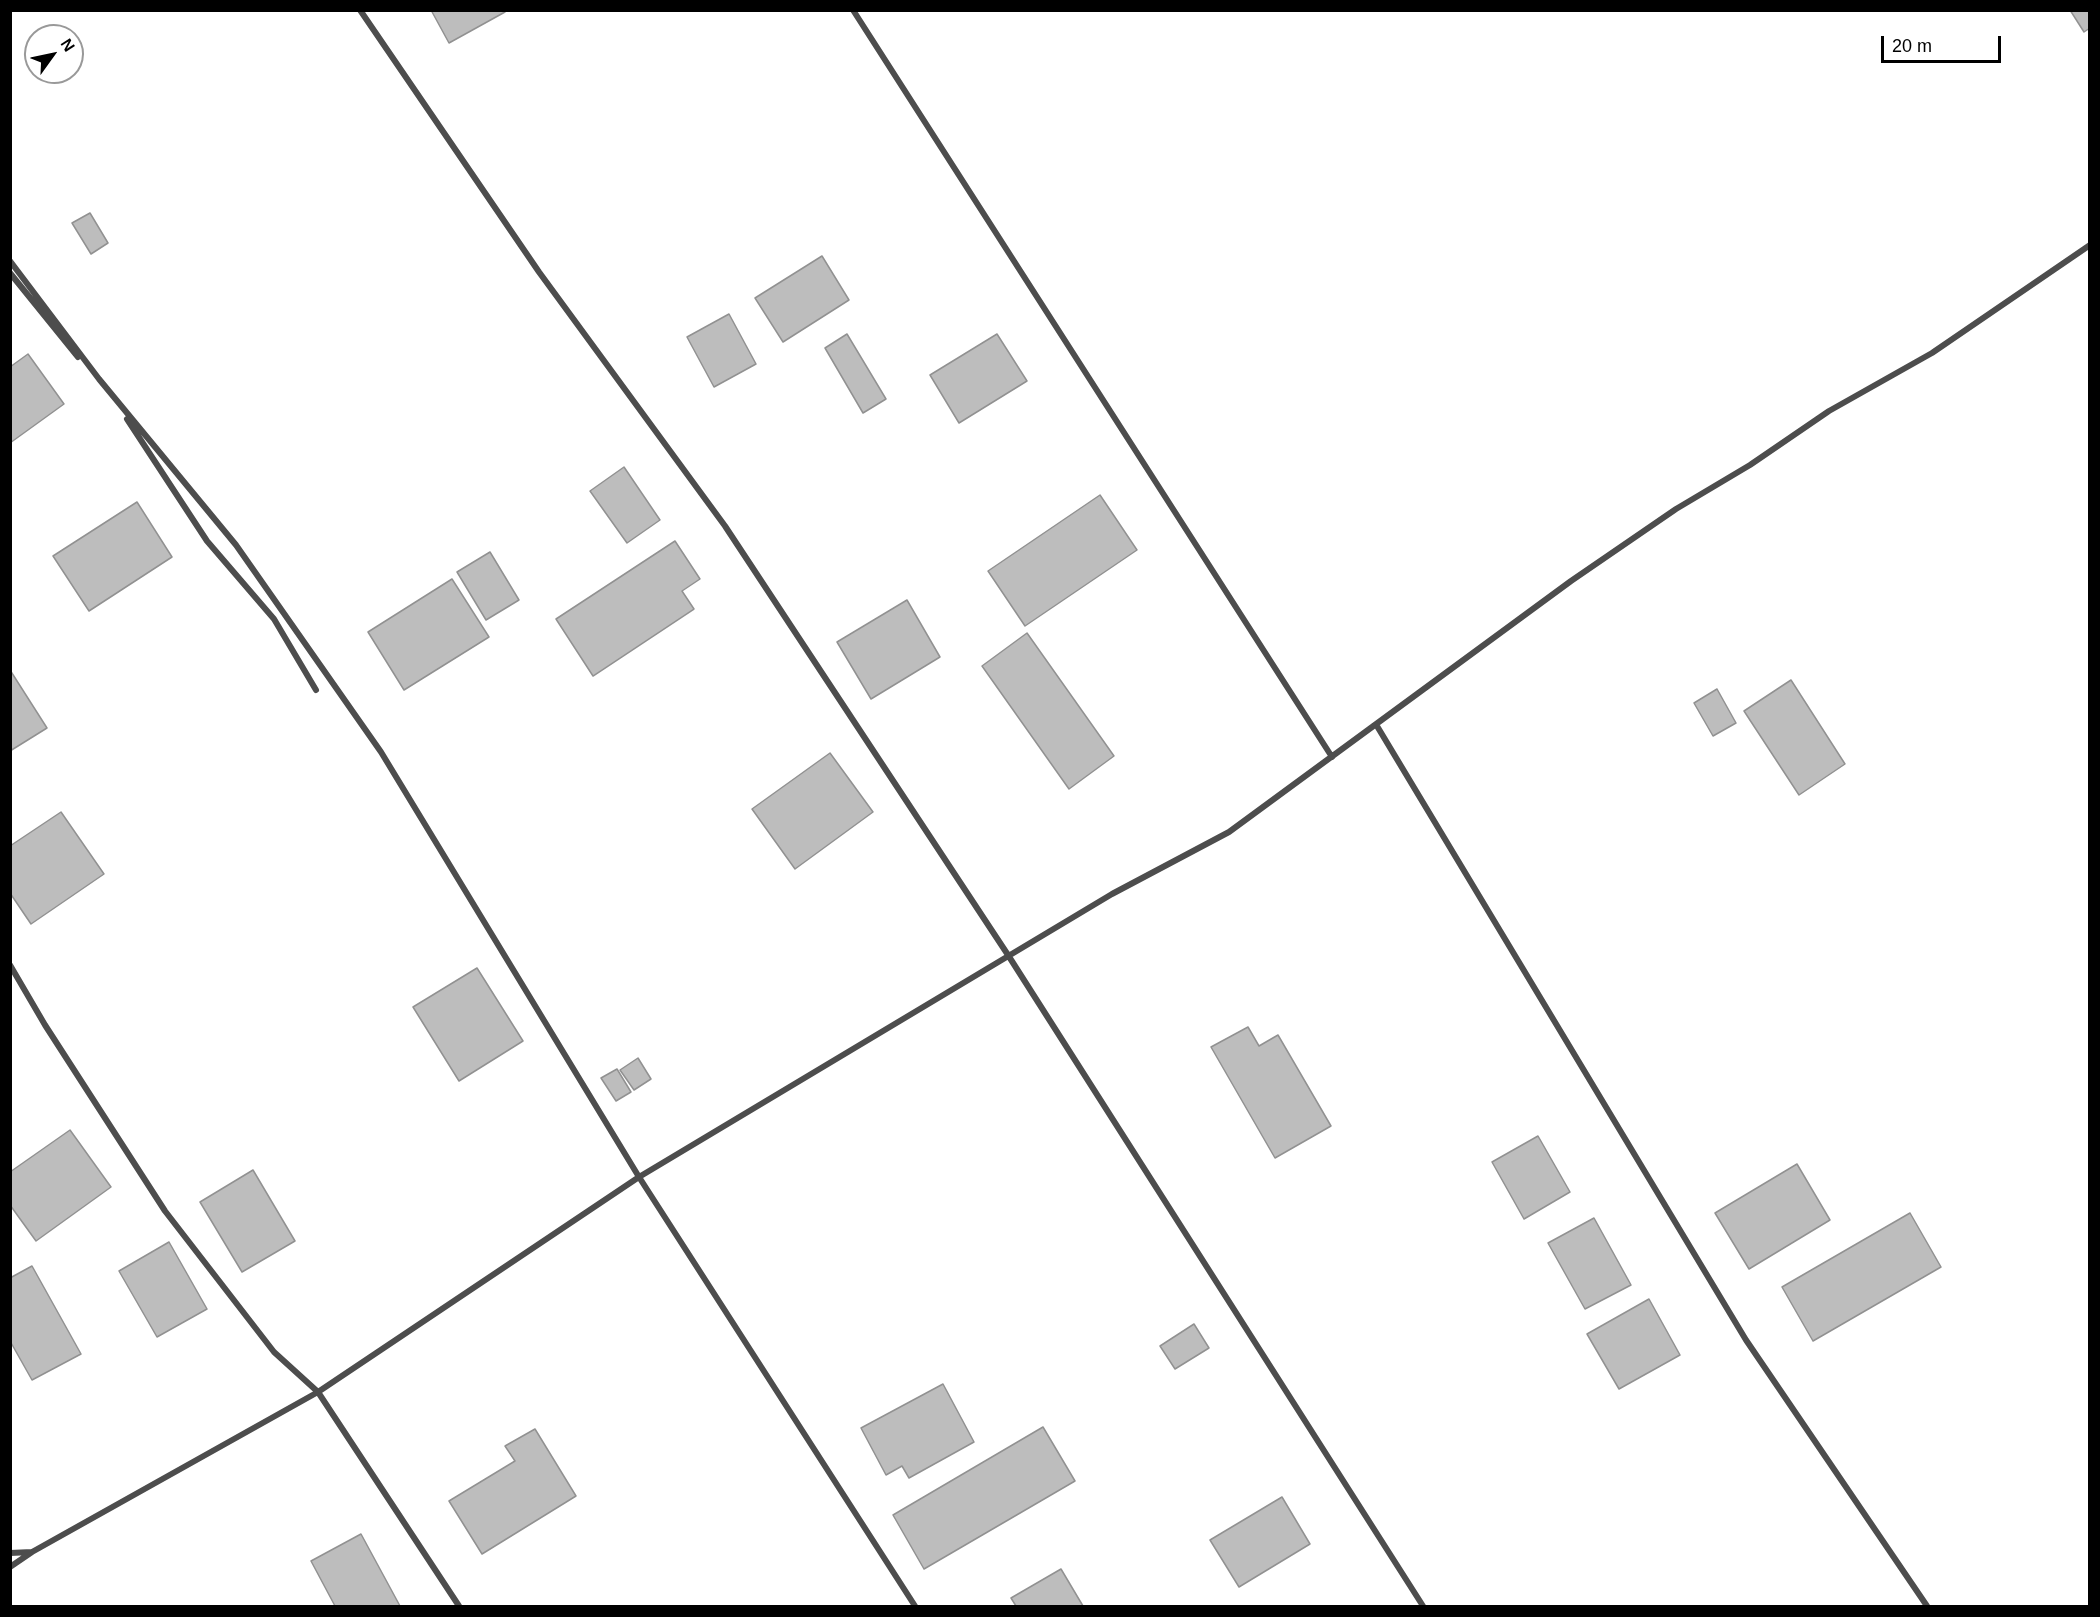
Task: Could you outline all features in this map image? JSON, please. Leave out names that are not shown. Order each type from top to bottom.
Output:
[{"type":"street","points":[[360,10],[539,272],[725,526],[1008,955],[1423,1606]]},
{"type":"street","points":[[853,10],[1332,757]]},
{"type":"street","points":[[10,1567],[32,1552],[318,1392],[639,1178],[1112,894],[1229,832],[1377,726],[1571,581],[1676,509],[1750,465],[1829,411],[1932,353],[2090,245]]},
{"type":"street","points":[[10,261],[99,379],[236,545],[381,752],[639,1178],[915,1606]]},
{"type":"street","points":[[10,273],[125,414],[207,541],[274,618],[316,690]]},
{"type":"street","points":[[1377,726],[1746,1340],[1927,1606]]},
{"type":"street","points":[[10,965],[45,1025],[165,1210],[274,1352],[318,1392],[459,1606]]},
{"type":"street","points":[[10,1553],[32,1552]]},
{"type":"building","points":[[431,10],[504,10],[505,12],[449,43]]},
{"type":"building","points":[[2070,10],[2090,10],[2090,28],[2084,32]]},
{"type":"building","points":[[90,213],[108,243],[91,254],[72,223]]},
{"type":"building","points":[[822,256],[849,300],[783,342],[755,298]]},
{"type":"building","points":[[729,314],[756,364],[714,387],[687,337]]},
{"type":"building","points":[[847,334],[886,399],[863,413],[825,348]]},
{"type":"building","points":[[997,334],[1027,381],[959,423],[930,375]]},
{"type":"building","points":[[28,354],[64,404],[10,443],[10,367]]},
{"type":"building","points":[[624,467],[660,520],[627,543],[590,491]]},
{"type":"building","points":[[1100,495],[1137,550],[1025,626],[988,571]]},
{"type":"building","points":[[137,502],[172,557],[89,611],[53,556]]},
{"type":"building","points":[[675,541],[700,579],[682,591],[694,609],[593,676],[556,619]]},
{"type":"building","points":[[490,552],[519,600],[486,620],[457,572]]},
{"type":"building","points":[[452,579],[489,637],[404,690],[368,632]]},
{"type":"building","points":[[907,600],[940,657],[871,699],[837,642]]},
{"type":"building","points":[[1027,633],[1114,756],[1069,789],[982,666]]},
{"type":"building","points":[[10,670],[47,728],[10,751]]},
{"type":"building","points":[[1791,680],[1845,764],[1799,795],[1744,711]]},
{"type":"building","points":[[1717,689],[1736,723],[1713,736],[1694,703]]},
{"type":"building","points":[[830,753],[873,812],[795,869],[752,809]]},
{"type":"building","points":[[61,812],[104,874],[31,924],[10,893],[10,846]]},
{"type":"building","points":[[477,968],[523,1041],[459,1081],[413,1007]]},
{"type":"building","points":[[1248,1027],[1259,1046],[1278,1035],[1331,1126],[1275,1158],[1211,1047]]},
{"type":"building","points":[[638,1058],[651,1079],[634,1090],[620,1070]]},
{"type":"building","points":[[617,1069],[631,1092],[616,1101],[601,1078]]},
{"type":"building","points":[[70,1130],[111,1187],[36,1241],[10,1205],[10,1172]]},
{"type":"building","points":[[1538,1136],[1570,1192],[1524,1219],[1492,1162]]},
{"type":"building","points":[[1797,1164],[1830,1220],[1749,1269],[1715,1213]]},
{"type":"building","points":[[253,1170],[295,1241],[242,1272],[200,1202]]},
{"type":"building","points":[[1910,1213],[1941,1267],[1813,1341],[1782,1287]]},
{"type":"building","points":[[1594,1218],[1631,1285],[1585,1309],[1548,1243]]},
{"type":"building","points":[[169,1242],[207,1309],[157,1337],[119,1271]]},
{"type":"building","points":[[32,1266],[81,1354],[32,1380],[10,1341],[10,1278]]},
{"type":"building","points":[[1649,1299],[1680,1355],[1619,1389],[1587,1334]]},
{"type":"building","points":[[1194,1324],[1209,1348],[1175,1369],[1160,1346]]},
{"type":"building","points":[[943,1384],[974,1442],[909,1478],[902,1466],[886,1475],[861,1428]]},
{"type":"building","points":[[1043,1427],[1075,1481],[924,1569],[893,1515]]},
{"type":"building","points":[[535,1429],[576,1496],[482,1554],[449,1501],[515,1461],[505,1446]]},
{"type":"building","points":[[1282,1497],[1310,1544],[1239,1587],[1210,1540]]},
{"type":"building","points":[[361,1534],[400,1606],[335,1606],[311,1561]]},
{"type":"building","points":[[1061,1569],[1083,1606],[1016,1606],[1011,1598]]}]
